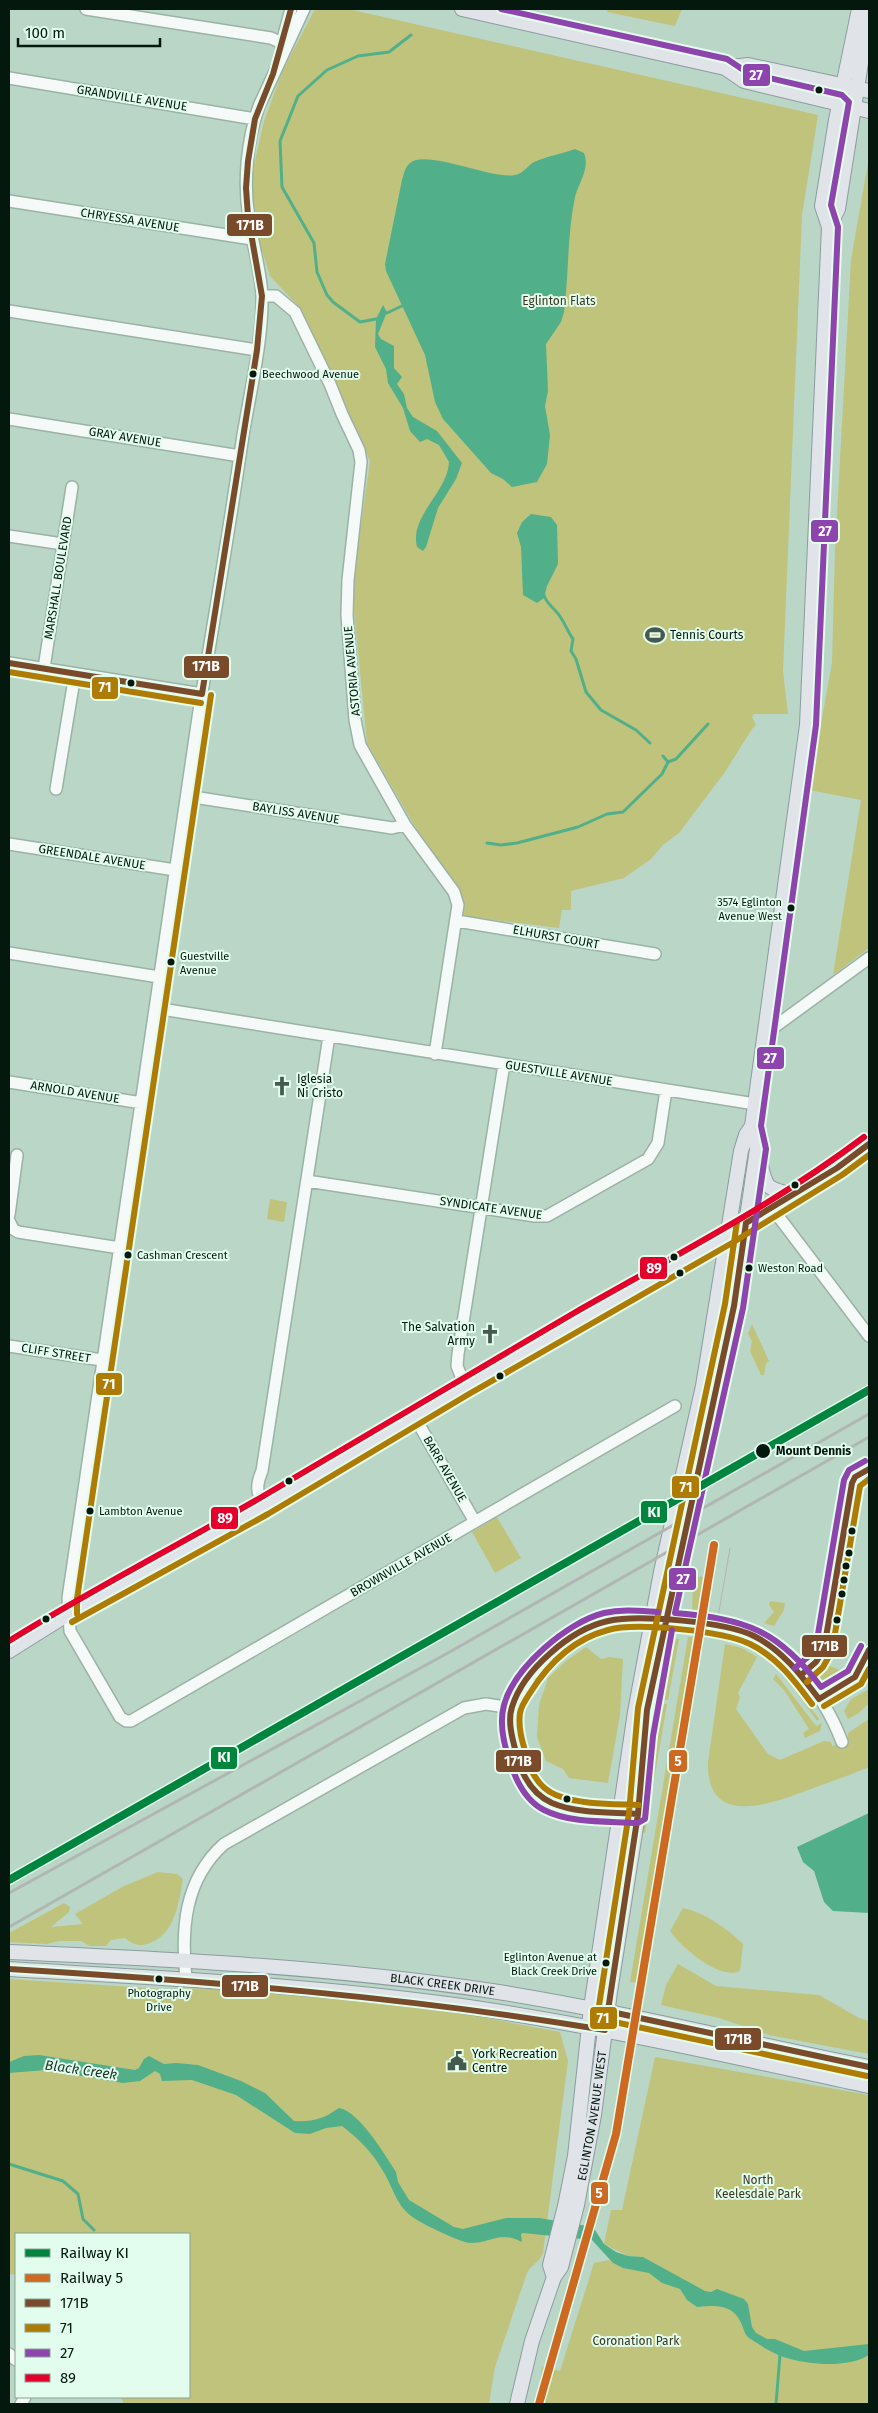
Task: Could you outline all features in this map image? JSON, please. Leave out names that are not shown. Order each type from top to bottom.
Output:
[{"type":"main road","points":[[462,9],[725,68],[748,65],[864,90]]},
{"type":"main road","name":"EGLINTON AVENUE WEST","points":[[516,2404],[527,2360],[554,2278],[561,2267],[561,2246],[594,2114],[607,2010],[638,1814],[644,1735],[658,1651],[734,1306],[757,1149],[752,1126],[807,726],[829,227],[822,206],[859,9]]},
{"type":"main road","name":"EGLINTON AVENUE WEST","points":[[829,227],[838,209],[855,108],[864,90],[869,12]]},
{"type":"main road","points":[[725,68],[744,81],[869,111]]},
{"type":"main road","name":"EGLINTON AVENUE WEST","points":[[571,2205],[591,2008],[619,1812],[648,1637],[703,1386],[741,1152],[746,1135],[752,1126]]},
{"type":"main road","points":[[9,1651],[68,1614],[264,1506],[465,1386],[728,1235],[794,1195],[869,1144]]},
{"type":"main road","points":[[757,1149],[768,1187],[794,1195]]},
{"type":"main road","name":"BLACK CREEK DRIVE","points":[[9,1952],[184,1960],[360,1975],[491,1991],[607,2010],[869,2067]]},
{"type":"main road","name":"BLACK CREEK DRIVE","points":[[9,1969],[186,1979],[426,2002],[605,2030],[869,2086]]},
{"type":"street","points":[[86,9],[271,38],[282,43]]},
{"type":"street","points":[[273,74],[291,9]]},
{"type":"street","points":[[68,1614],[68,1598],[102,1360],[142,1103],[175,870],[257,350],[262,296],[252,239],[246,188],[255,119],[273,74],[304,9]]},
{"type":"street","name":"GRANDVILLE AVENUE","points":[[9,78],[255,119]]},
{"type":"street","name":"CHRYESSA AVENUE","points":[[9,201],[252,239]]},
{"type":"street","name":"ASTORIA AVENUE","points":[[262,296],[276,296],[295,312],[359,450],[361,462],[348,580],[347,615],[355,720],[360,745],[405,825],[454,892],[458,906],[435,1054]]},
{"type":"street","points":[[9,311],[257,350]]},
{"type":"street","name":"GRAY AVENUE","points":[[9,419],[240,456]]},
{"type":"street","name":"MARSHALL BOULEVARD","points":[[44,668],[72,487]]},
{"type":"street","points":[[9,536],[63,544]]},
{"type":"street","points":[[9,663],[202,694]]},
{"type":"street","points":[[56,789],[75,674]]},
{"type":"street","name":"BAYLISS AVENUE","points":[[187,796],[392,828],[405,825]]},
{"type":"street","name":"GREENDALE AVENUE","points":[[9,844],[175,870]]},
{"type":"street","name":"ELHURST COURT","points":[[457,921],[655,954]]},
{"type":"street","points":[[9,953],[160,977]]},
{"type":"street","points":[[766,1033],[869,958]]},
{"type":"street","name":"GUESTVILLE AVENUE","points":[[155,1008],[755,1104]]},
{"type":"street","points":[[264,1506],[257,1494],[257,1482],[262,1471],[329,1036]]},
{"type":"street","points":[[465,1386],[457,1366],[504,1064]]},
{"type":"street","name":"ARNOLD AVENUE","points":[[9,1082],[142,1103]]},
{"type":"street","name":"SYNDICATE AVENUE","points":[[307,1181],[547,1216],[644,1162],[652,1155],[658,1143],[666,1090]]},
{"type":"street","points":[[9,1215],[17,1155]]},
{"type":"street","points":[[772,1208],[869,1336]]},
{"type":"street","points":[[9,1221],[12,1228],[18,1232],[120,1248]]},
{"type":"street","name":"CLIFF STREET","points":[[9,1346],[102,1360]]},
{"type":"street","name":"BROWNVILLE AVENUE","points":[[68,1614],[70,1630],[120,1716],[126,1721],[131,1721],[675,1406]]},
{"type":"street","name":"BARR AVENUE","points":[[414,1416],[475,1522]]},
{"type":"street","points":[[638,1814],[554,1804],[529,1785],[521,1770],[513,1742],[512,1708],[537,1668],[578,1632],[607,1621],[636,1619],[726,1628],[747,1633],[778,1651],[801,1675],[819,1699],[842,1742]]},
{"type":"street","points":[[186,1979],[184,1960],[190,1895],[211,1856],[224,1844],[464,1708],[486,1704],[512,1708]]},
{"type":"green space","name":"Eglinton Flats","points":[[315,9],[348,9],[818,115],[802,215],[783,671],[788,714],[754,714],[752,717],[756,725],[725,772],[679,833],[663,845],[651,859],[624,878],[571,891],[571,910],[562,910],[559,928],[462,916],[463,909],[456,891],[410,818],[367,743],[352,590],[370,461],[299,307],[270,276],[253,221],[251,178],[264,121],[283,70]]},
{"type":"green space","points":[[608,9],[682,9],[675,26],[607,12]]},
{"type":"green space","points":[[869,157],[869,948],[833,975],[861,800],[809,790],[832,663],[835,551],[851,260]]},
{"type":"green space","points":[[270,1199],[287,1202],[284,1222],[267,1219]]},
{"type":"green space","points":[[752,1324],[769,1361],[766,1363],[764,1375],[761,1375],[750,1351],[752,1341],[748,1334]]},
{"type":"green space","points":[[497,1517],[521,1558],[495,1573],[472,1532]]},
{"type":"green space","points":[[693,1576],[703,1577],[697,1614],[692,1613]]},
{"type":"green space","points":[[770,1601],[785,1603],[784,1610],[774,1626],[764,1623],[774,1612],[769,1605]]},
{"type":"green space","points":[[688,1637],[693,1637],[637,1983],[630,1982]]},
{"type":"green space","points":[[676,1639],[679,1639],[668,1700],[663,1700],[671,1651]]},
{"type":"green space","points":[[746,1642],[779,1666],[819,1719],[817,1721],[785,1678],[766,1659],[743,1645]]},
{"type":"green space","points":[[725,1644],[742,1648],[757,1657],[738,1693],[740,1697],[736,1709],[768,1754],[780,1760],[824,1741],[831,1742],[832,1746],[848,1741],[848,1733],[869,1719],[869,1767],[796,1795],[761,1805],[744,1806],[730,1804],[718,1797],[710,1783],[708,1762]]},
{"type":"green space","points":[[586,1647],[601,1659],[609,1657],[623,1659],[620,1715],[608,1783],[569,1778],[563,1769],[546,1761],[537,1737],[539,1705],[548,1678],[566,1661]]},
{"type":"green space","points":[[825,1664],[844,1672],[846,1679],[835,1685],[824,1685],[816,1676],[819,1668]]},
{"type":"green space","points":[[776,1674],[816,1726],[822,1723],[820,1731],[805,1738],[803,1733],[809,1729],[784,1690],[773,1679]]},
{"type":"green space","points":[[869,1689],[869,1703],[859,1713],[848,1719],[844,1711],[851,1699]]},
{"type":"green space","points":[[658,1703],[667,1704],[645,1833],[641,1832],[650,1733]]},
{"type":"green space","points":[[158,1872],[177,1874],[183,1879],[177,1907],[170,1925],[158,1939],[150,1943],[137,1945],[125,1938],[111,1940],[106,1946],[90,1946],[81,1941],[59,1941],[47,1944],[9,1942],[9,1933],[64,1903],[70,1907],[69,1912],[51,1927],[83,1924],[75,1914],[124,1886]]},
{"type":"green space","points":[[683,1908],[700,1913],[715,1922],[743,1944],[740,1971],[732,1973],[712,1967],[675,1938],[670,1931]]},
{"type":"green space","points":[[678,1964],[716,1986],[819,1995],[859,2018],[869,2021],[869,2054],[769,2035],[719,2018],[661,2005],[666,1985]]},
{"type":"green space","points":[[9,1979],[164,1989],[213,1988],[318,1996],[444,2010],[560,2032],[568,2061],[543,2253],[527,2273],[495,2367],[489,2404],[124,2404],[121,2398],[190,2398],[190,2233],[15,2233],[15,2275],[9,2274]]},
{"type":"green space","name":"North Keelesdale Park","points":[[655,2057],[869,2095],[869,2404],[537,2404],[542,2367],[560,2371],[594,2263],[609,2260],[623,2268],[646,2271],[656,2277],[666,2270],[643,2257],[628,2256],[604,2244],[611,2210],[622,2210]]},
{"type":"water","points":[[575,149],[584,153],[586,165],[572,211],[564,312],[561,322],[546,344],[548,391],[545,406],[550,435],[547,464],[537,482],[512,487],[503,479],[491,473],[443,419],[435,402],[425,355],[386,271],[385,264],[402,180],[410,163],[418,160],[430,160],[491,173],[515,175],[534,162]]},
{"type":"water","points":[[383,305],[387,312],[378,334],[381,339],[394,346],[394,368],[402,377],[397,384],[404,394],[407,408],[413,417],[437,431],[462,463],[456,479],[438,508],[426,547],[423,551],[417,547],[418,525],[442,484],[449,462],[439,445],[427,439],[420,442],[410,431],[403,408],[388,383],[386,369],[375,347],[376,319]]},
{"type":"water","points":[[531,514],[551,517],[557,525],[558,564],[547,586],[544,598],[537,603],[523,595],[521,547],[517,533],[522,522]]},
{"type":"water","points":[[869,1813],[869,1913],[833,1911],[824,1902],[814,1871],[803,1862],[797,1847]]},
{"type":"water","name":"Black Creek","points":[[39,2055],[135,2070],[149,2056],[164,2064],[198,2065],[241,2081],[265,2093],[294,2121],[318,2119],[339,2108],[355,2117],[371,2135],[396,2172],[398,2182],[409,2200],[454,2227],[463,2229],[506,2218],[539,2218],[593,2227],[604,2244],[616,2252],[628,2256],[643,2257],[705,2291],[711,2292],[717,2289],[744,2299],[748,2304],[752,2327],[756,2333],[767,2339],[775,2339],[804,2351],[869,2344],[869,2355],[840,2364],[818,2364],[778,2355],[748,2337],[739,2318],[734,2313],[724,2307],[697,2307],[687,2300],[680,2289],[662,2283],[649,2273],[623,2268],[613,2263],[592,2240],[523,2233],[521,2234],[522,2242],[501,2237],[470,2243],[451,2237],[414,2218],[403,2208],[375,2158],[342,2126],[326,2128],[310,2134],[295,2133],[236,2095],[192,2080],[162,2081],[160,2074],[155,2071],[140,2081],[123,2083],[46,2070],[9,2073],[9,2062],[24,2056]]},
{"type":"waterway","points":[[376,319],[360,322],[333,302],[327,295],[317,272],[314,243],[282,187],[280,141],[298,96],[327,70],[358,56],[389,52],[411,35]]},
{"type":"waterway","points":[[387,313],[406,304]]},
{"type":"waterway","points":[[544,595],[559,615],[573,639],[571,651],[576,659],[586,692],[601,710],[636,730],[650,743]]},
{"type":"waterway","points":[[668,762],[676,759],[708,724]]},
{"type":"waterway","points":[[663,756],[668,762]]},
{"type":"waterway","points":[[487,843],[501,845],[517,843],[578,827],[607,814],[623,812],[662,774],[668,762]]},
{"type":"waterway","points":[[9,2164],[63,2181],[78,2194],[83,2219],[94,2230]]},
{"type":"waterway","points":[[776,2404],[780,2355]]},
{"type":"tram line","points":[[718,1617],[730,1548]]},
{"type":"railway","points":[[9,1893],[446,1654],[869,1414]]},
{"type":"railway","points":[[9,1927],[869,1437]]},
{"type":"rail line","name":"KI","points":[[9,1880],[869,1390]]},
{"type":"rail line","name":"5","points":[[539,2404],[616,2134],[714,1545]]},
{"type":"transit line","name":"171B","points":[[9,663],[202,694],[257,350],[262,296],[248,216],[246,188],[248,161],[255,119],[273,74],[291,9]]},
{"type":"transit line","name":"27","points":[[501,9],[727,59],[748,73],[842,95],[849,102],[831,205],[838,227],[816,725],[761,1126],[766,1149],[743,1308],[675,1613],[722,1619],[758,1631],[775,1640],[790,1652],[821,1687],[848,1671],[861,1646]]},
{"type":"transit line","name":"71","points":[[9,672],[201,703]]},
{"type":"transit line","name":"71","points":[[77,1614],[77,1599],[211,695]]},
{"type":"transit line","name":"89","points":[[9,1641],[260,1498],[574,1313],[722,1230],[830,1162],[864,1137]]},
{"type":"transit line","name":"171B","points":[[746,1223],[837,1168],[869,1144]]},
{"type":"transit line","name":"71","points":[[72,1622],[268,1514],[469,1394],[732,1243],[842,1175],[869,1155]]},
{"type":"transit line","name":"71","points":[[737,1222],[725,1304],[638,1708],[629,1813],[598,2012],[605,2020],[867,2076]]},
{"type":"transit line","name":"171B","points":[[9,1969],[159,1979],[382,1999],[531,2018],[605,2030],[638,1814],[647,1710],[734,1306],[746,1223]]},
{"type":"transit line","name":"27","points":[[795,1668],[809,1656],[816,1646],[844,1480],[849,1470],[865,1461]]},
{"type":"transit line","name":"171B","points":[[801,1675],[816,1662],[824,1649],[852,1483],[855,1477],[869,1469]]},
{"type":"transit line","name":"71","points":[[807,1682],[823,1667],[832,1651],[860,1486],[869,1479]]},
{"type":"transit line","name":"27","points":[[658,1612],[618,1611],[589,1618],[574,1626],[544,1648],[519,1676],[504,1705],[502,1719],[504,1741],[515,1776],[522,1790],[538,1806],[566,1818],[578,1820],[638,1823],[645,1819],[653,1736],[672,1630]]},
{"type":"transit line","name":"171B","points":[[638,1814],[583,1811],[562,1807],[539,1795],[525,1777],[512,1738],[510,1725],[512,1707],[526,1679],[550,1653],[564,1642],[594,1625],[622,1619],[660,1619],[724,1627],[754,1636],[773,1648],[798,1672],[819,1699]]},
{"type":"transit line","name":"71","points":[[639,1805],[576,1801],[556,1795],[545,1788],[533,1773],[522,1739],[520,1713],[537,1682],[573,1646],[608,1630],[638,1627],[679,1629],[737,1639],[760,1649],[769,1656],[792,1678],[812,1704]]},
{"type":"transit line","name":"171B","points":[[819,1699],[855,1677],[869,1650]]},
{"type":"transit line","name":"71","points":[[824,1706],[861,1684],[869,1669]]},
{"type":"transit line","name":"171B","points":[[607,2011],[869,2067]]},
{"type":"place","name":"Beechwood Avenue","points":[[253,374]]},
{"type":"place","name":"Tennis Courts","points":[[655,635]]},
{"type":"place","name":"3574 Eglinton Avenue West","points":[[791,908]]},
{"type":"place","name":"Guestville Avenue","points":[[171,962]]},
{"type":"place","name":"Iglesia Ni Cristo","points":[[282,1086]]},
{"type":"place","name":"Cashman Crescent","points":[[128,1255]]},
{"type":"place","name":"Weston Road","points":[[749,1268]]},
{"type":"place","name":"The Salvation Army","points":[[490,1334]]},
{"type":"place","name":"Mount Dennis","points":[[763,1451]]},
{"type":"place","name":"Lambton Avenue","points":[[90,1511]]},
{"type":"place","name":"Eglinton Avenue at Black Creek Drive","points":[[606,1963]]},
{"type":"place","name":"Photography Drive","points":[[159,1979]]},
{"type":"place","name":"York Recreation Centre","points":[[457,2061]]},
{"type":"park label","name":"Coronation Park","points":[[636,2341]]}]
